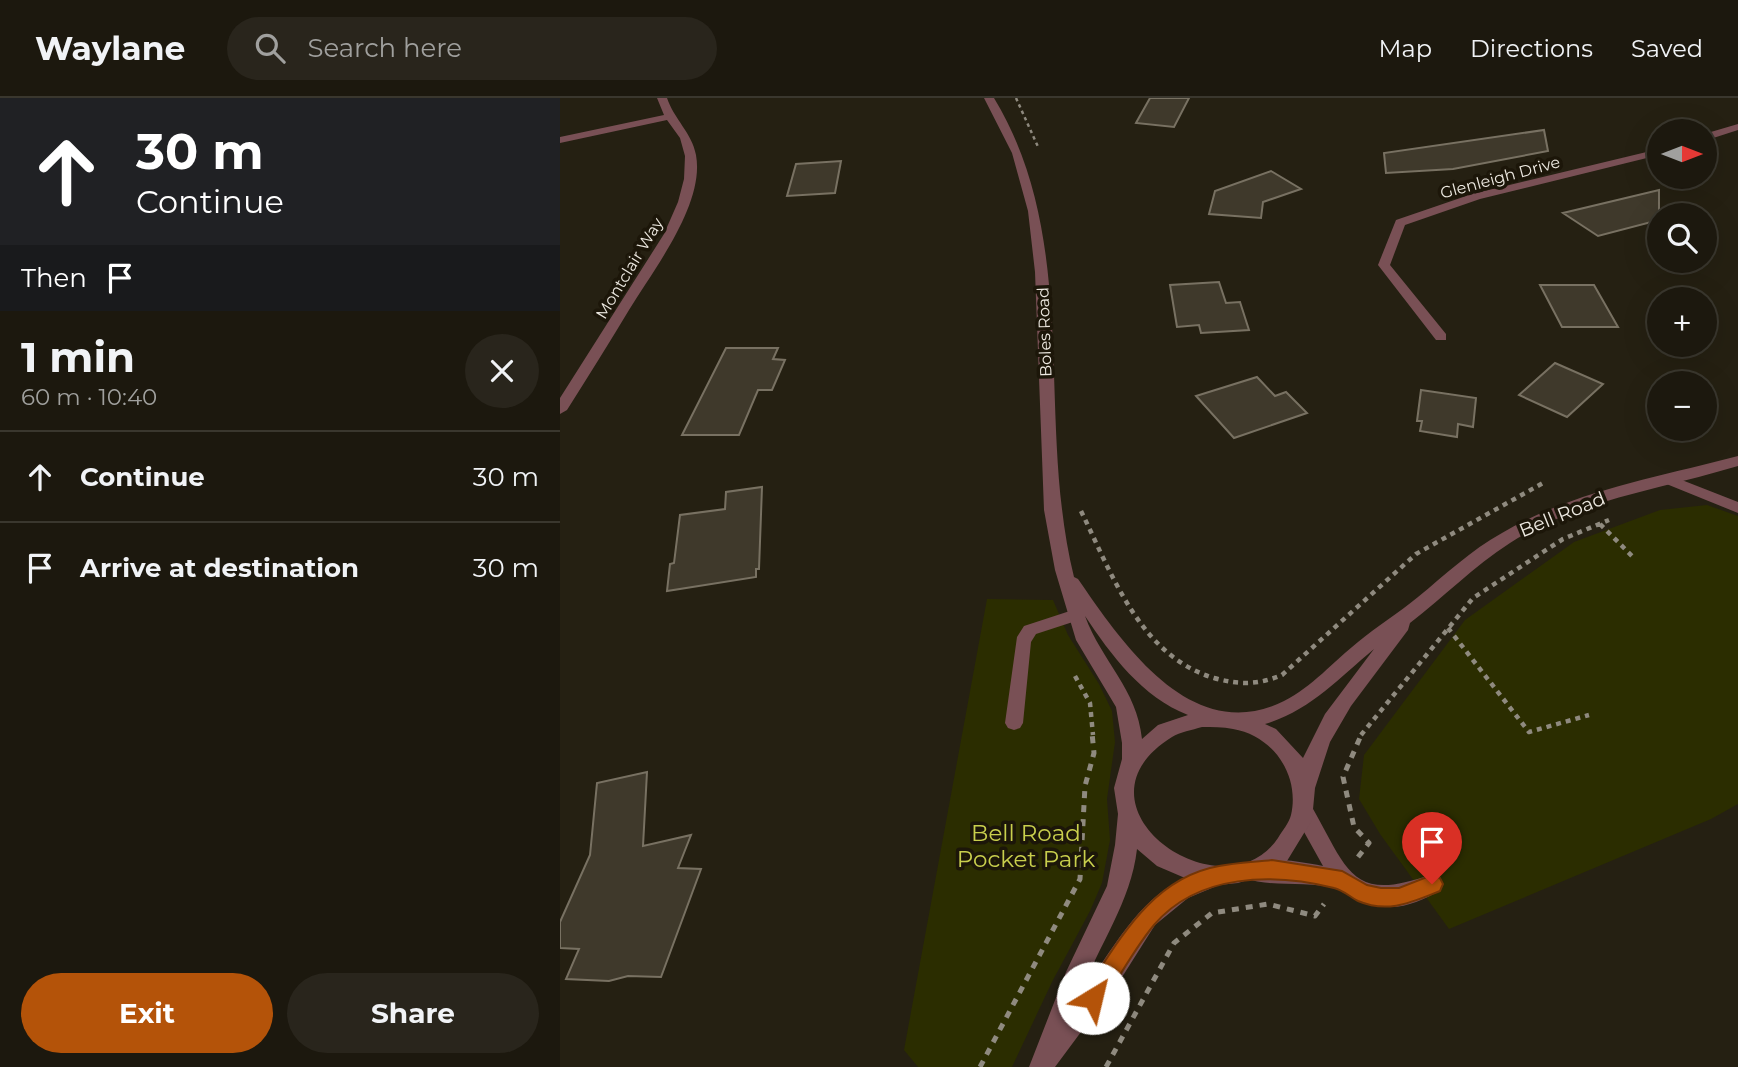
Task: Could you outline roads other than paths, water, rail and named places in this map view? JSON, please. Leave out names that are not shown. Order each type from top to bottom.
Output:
[{"type":"street","name":"Montclair Way","points":[[560,410],[670,234],[681,210],[692,157],[676,124],[667,117],[662,98]]},
{"type":"street","name":"Boles Road","points":[[989,98],[1013,139],[1036,215],[1042,278],[1056,540],[1076,615],[1093,654],[1123,700],[1130,724],[1132,760]]},
{"type":"street","points":[[560,140],[667,117]]},
{"type":"street","points":[[1717,134],[1738,127]]},
{"type":"street","name":"Glenleigh Drive","points":[[1441,337],[1384,265],[1400,223],[1476,196],[1647,155]]},
{"type":"street","name":"Bell Road","points":[[1045,1062],[1081,962],[1114,902],[1121,883],[1126,862],[1124,785],[1132,760],[1146,742],[1166,728],[1190,720],[1215,718],[1239,721],[1270,717],[1302,702],[1366,646],[1410,614],[1473,560],[1518,530],[1599,496],[1738,461]]},
{"type":"street","name":"Boles Road","points":[[1066,574],[1110,638],[1140,674],[1182,705],[1215,718]]},
{"type":"street","name":"Bell Road","points":[[1045,1062],[1116,966],[1147,917],[1180,891],[1217,875],[1248,871],[1275,858],[1295,838],[1305,814],[1309,765],[1325,727],[1382,656],[1410,614]]},
{"type":"street","name":"Bell Road","points":[[1239,721],[1262,731],[1283,746],[1297,765],[1306,788]]},
{"type":"street","name":"Bell Road","points":[[1126,810],[1137,835],[1158,856],[1185,870],[1217,875]]},
{"type":"street","points":[[1305,814],[1342,880]]},
{"type":"street","points":[[1248,871],[1272,869],[1342,880],[1363,893],[1381,897],[1399,898],[1432,884]]},
{"type":"lane","points":[[1669,480],[1738,509]]},
{"type":"lane","points":[[1014,723],[1023,642],[1030,630],[1076,615]]},
{"type":"park label","name":"Bell Road Pocket Park","points":[[1026,846]]}]
